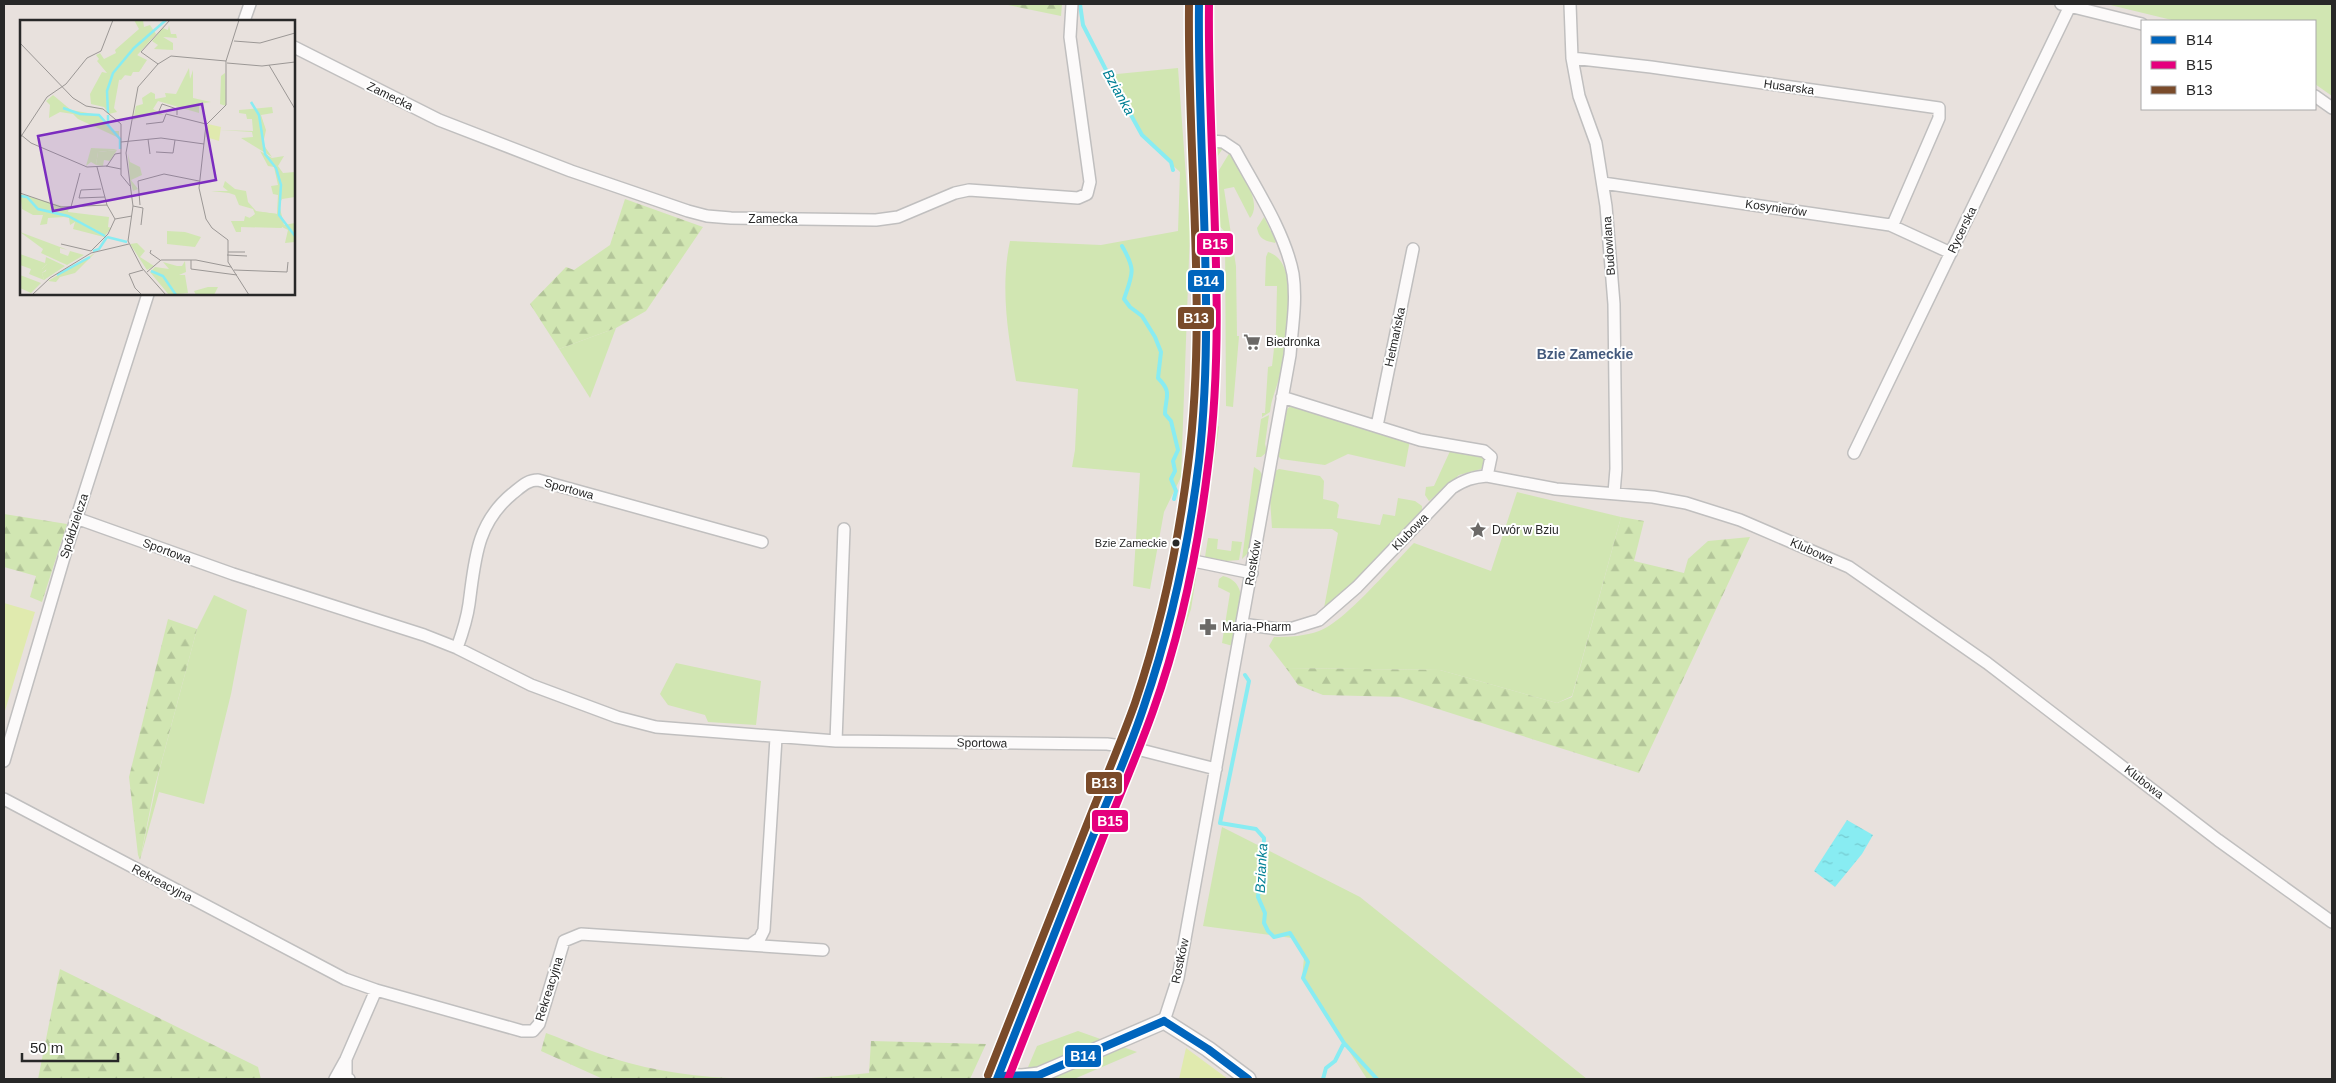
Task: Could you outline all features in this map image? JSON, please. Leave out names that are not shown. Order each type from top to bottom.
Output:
[{"type":"street","points":[[244,20],[250,4]]},
{"type":"street","name":"Zamecka","points":[[295,47],[447,123],[571,171],[688,211],[707,216],[731,218],[876,220],[898,217],[955,193],[969,190],[1078,198],[1087,194],[1090,182],[1070,37],[1072,4]]},
{"type":"street","points":[[1199,4],[1197,64],[1207,313],[1206,365],[1198,469],[1184,559],[1159,660],[1129,747],[998,1078],[1039,1075],[1164,1021],[1208,1049],[1248,1079]]},
{"type":"street","name":"Budowlana","points":[[1570,4],[1572,58],[1579,96],[1596,143],[1603,184],[1614,304],[1616,469],[1614,493]]},
{"type":"street","points":[[2065,5],[2141,24]]},
{"type":"street","name":"Rycerska","points":[[1854,453],[1951,253],[2065,5]]},
{"type":"street","name":"Husarska","points":[[1572,58],[1651,67],[1938,108],[1939,118],[1894,222],[1890,225]]},
{"type":"street","points":[[2316,97],[2332,108]]},
{"type":"street","name":"Rostków","points":[[1164,1021],[1178,978],[1252,573],[1290,355],[1294,313],[1292,274],[1287,252],[1235,150],[1223,142],[1201,140]]},
{"type":"street","name":"Kosynierów","points":[[1603,184],[1890,225],[1951,253]]},
{"type":"street","name":"Hetmańska","points":[[1377,426],[1413,249]]},
{"type":"street","name":"Spółdzielcza","points":[[4,761],[76,518],[148,295]]},
{"type":"street","points":[[1282,397],[1420,440],[1488,453],[1491,457],[1491,463],[1487,476]]},
{"type":"street","name":"Klubowa","points":[[1242,624],[1278,629],[1293,628],[1319,620],[1357,587],[1452,488],[1462,481],[1474,477],[1487,476],[1556,489],[1653,497],[1708,509],[1740,520],[1849,567],[1986,664],[2218,840],[2332,922]]},
{"type":"street","name":"Sportowa","points":[[457,648],[467,617],[472,573],[483,529],[498,505],[530,481],[538,480],[762,542]]},
{"type":"street","name":"Sportowa","points":[[76,518],[233,574],[424,635],[457,648],[531,685],[616,718],[656,727],[776,738],[836,741],[1107,744],[1129,747],[1216,769]]},
{"type":"street","points":[[836,741],[844,529]]},
{"type":"street","points":[[1184,559],[1252,573]]},
{"type":"street","points":[[750,945],[760,938],[764,930],[776,738]]},
{"type":"street","name":"Rekreacyjna","points":[[4,798],[345,979],[376,990],[522,1031],[534,1031],[539,1024],[564,942],[581,934],[823,950]]},
{"type":"street","points":[[335,1079],[346,1059],[376,990]]},
{"type":"street","points":[[346,1059],[346,1077],[348,1079]]},
{"type":"green space","points":[[1003,4],[1062,4],[1061,16]]},
{"type":"green space","points":[[2106,4],[2332,4],[2332,96],[2316,85],[2316,20],[2172,20]]},
{"type":"green space","points":[[1178,68],[1190,231],[1181,477],[1164,512],[1150,589],[1133,586],[1140,473],[1072,467],[1075,450],[1078,389],[1016,381],[1005,294],[1010,241],[1101,245],[1178,231],[1180,172],[1142,137],[1107,75]]},
{"type":"green space","points":[[1217,147],[1223,148],[1208,171],[1209,153]]},
{"type":"green space","points":[[1230,152],[1244,176],[1254,203],[1250,218],[1234,187],[1224,189],[1236,266],[1237,336],[1239,336],[1233,407],[1226,406],[1225,232],[1215,221],[1213,180]]},
{"type":"green space","points":[[625,199],[703,227],[646,311],[616,328],[559,349],[530,304],[566,267],[574,270],[610,245]]},
{"type":"green space","points":[[1264,217],[1276,241],[1275,243],[1263,239],[1259,235],[1257,228]]},
{"type":"green space","points":[[1211,223],[1221,233],[1221,377],[1217,381],[1213,356]]},
{"type":"green space","points":[[1268,252],[1279,259],[1286,272],[1290,309],[1279,378],[1270,412],[1262,417],[1262,413],[1265,413],[1268,367],[1272,366],[1276,331],[1277,286],[1265,286],[1266,257]]},
{"type":"green space","points":[[616,328],[590,398],[559,349]]},
{"type":"green space","points":[[1292,405],[1410,440],[1405,467],[1348,454],[1325,465],[1281,459],[1278,456],[1287,409]]},
{"type":"green space","points":[[1269,415],[1265,444],[1267,452],[1261,457],[1256,457],[1261,419]]},
{"type":"green space","points":[[1214,420],[1219,427],[1214,464],[1204,466]]},
{"type":"green space","points":[[1451,449],[1485,455],[1488,460],[1481,469],[1459,475],[1429,501],[1425,495],[1426,487],[1434,486]]},
{"type":"green space","points":[[1254,467],[1260,471],[1263,477],[1250,551],[1242,559]]},
{"type":"green space","points":[[1279,469],[1320,476],[1324,481],[1323,499],[1336,502],[1339,505],[1337,518],[1380,525],[1383,514],[1395,516],[1398,498],[1415,501],[1422,506],[1422,512],[1326,610],[1324,608],[1338,533],[1332,529],[1272,528],[1270,499],[1275,471]]},
{"type":"green space","points":[[1203,474],[1211,481],[1209,499],[1203,496]]},
{"type":"green space","points":[[1517,492],[1621,517],[1572,696],[1557,703],[1440,670],[1286,668],[1269,646],[1274,637],[1309,634],[1330,625],[1355,605],[1414,543],[1491,571]]},
{"type":"green space","points":[[1207,509],[1200,556],[1193,546],[1198,515]]},
{"type":"green space","points":[[4,514],[67,524],[42,602],[30,597],[36,576],[4,567]]},
{"type":"green space","points":[[1621,517],[1644,521],[1634,561],[1684,573],[1688,559],[1708,541],[1750,537],[1639,773],[1400,697],[1323,695],[1298,685],[1286,668],[1440,670],[1557,703],[1572,697]]},
{"type":"green space","points":[[1208,538],[1218,539],[1217,549],[1231,551],[1232,541],[1242,542],[1239,560],[1226,561],[1205,557]]},
{"type":"green space","points":[[1192,571],[1197,571],[1191,609],[1174,659],[1170,658],[1168,648],[1186,578]]},
{"type":"green space","points":[[1223,576],[1232,580],[1238,587],[1241,596],[1240,616],[1233,646],[1222,643],[1230,593],[1218,587],[1219,579]]},
{"type":"green space","points":[[214,595],[247,610],[231,694],[204,804],[159,792],[140,860],[160,768],[197,629]]},
{"type":"green space","points":[[4,603],[35,612],[4,714]]},
{"type":"green space","points":[[168,619],[197,629],[154,790],[140,860],[129,777]]},
{"type":"green space","points":[[676,663],[761,681],[756,725],[708,722],[705,715],[668,705],[660,694]]},
{"type":"green space","points":[[1222,827],[1360,897],[1587,1079],[1367,1079],[1302,978],[1304,958],[1292,938],[1203,926]]},
{"type":"green space","points":[[60,969],[258,1067],[261,1079],[38,1079]]},
{"type":"green space","points":[[1078,1031],[1137,1052],[1074,1079],[1023,1079],[1037,1046]]},
{"type":"green space","points":[[546,1033],[608,1057],[657,1070],[748,1079],[603,1079],[541,1051]]},
{"type":"green space","points":[[871,1041],[986,1044],[970,1079],[781,1079],[869,1073]]},
{"type":"green space","points":[[1186,1048],[1228,1079],[1179,1079]]},
{"type":"water","points":[[1847,820],[1873,835],[1862,854],[1835,887],[1814,871]]},
{"type":"waterway","name":"Bzianka","points":[[1080,4],[1083,25],[1142,135],[1171,162],[1173,170]]},
{"type":"waterway","name":"Bzianka","points":[[1122,246],[1132,272],[1124,299],[1130,307],[1142,316],[1155,337],[1161,352],[1158,378],[1163,383],[1167,392],[1165,414],[1171,421],[1178,450],[1173,461],[1175,471],[1171,479],[1176,491],[1174,499]]},
{"type":"waterway","name":"Bzianka","points":[[1245,675],[1249,681],[1220,823],[1256,829],[1264,838],[1263,874],[1258,897],[1265,913],[1264,923],[1274,937],[1290,933],[1308,962],[1303,978],[1344,1043],[1335,1061],[1326,1068],[1323,1079]]},
{"type":"waterway","points":[[1344,1043],[1377,1079]]},
{"type":"transit line","name":"B13","points":[[988,1075],[1135,703],[1161,615],[1174,555],[1188,465],[1194,408],[1196,350],[1197,292],[1189,61],[1189,4]]},
{"type":"transit line","name":"B14","points":[[997,1079],[1138,724],[1163,646],[1178,585],[1190,523],[1199,461],[1206,347],[1199,4]]},
{"type":"transit line","name":"B15","points":[[1008,1079],[1153,711],[1172,651],[1194,559],[1208,466],[1214,409],[1216,351],[1217,293],[1209,62],[1209,4]]},
{"type":"transit line","name":"B14","points":[[1164,1021],[1208,1049],[1248,1079]]},
{"type":"transit line","name":"B14","points":[[999,1076],[1039,1075],[1164,1021]]},
{"type":"place","name":"Biedronka","points":[[1252,342]]},
{"type":"place","name":"Dwór w Bziu","points":[[1478,530]]},
{"type":"place","name":"Bzie Zameckie","points":[[1176,543]]},
{"type":"place","name":"Maria-Pharm","points":[[1208,627]]},
{"type":"district","name":"Bzie Zameckie","points":[[1585,354]]}]
